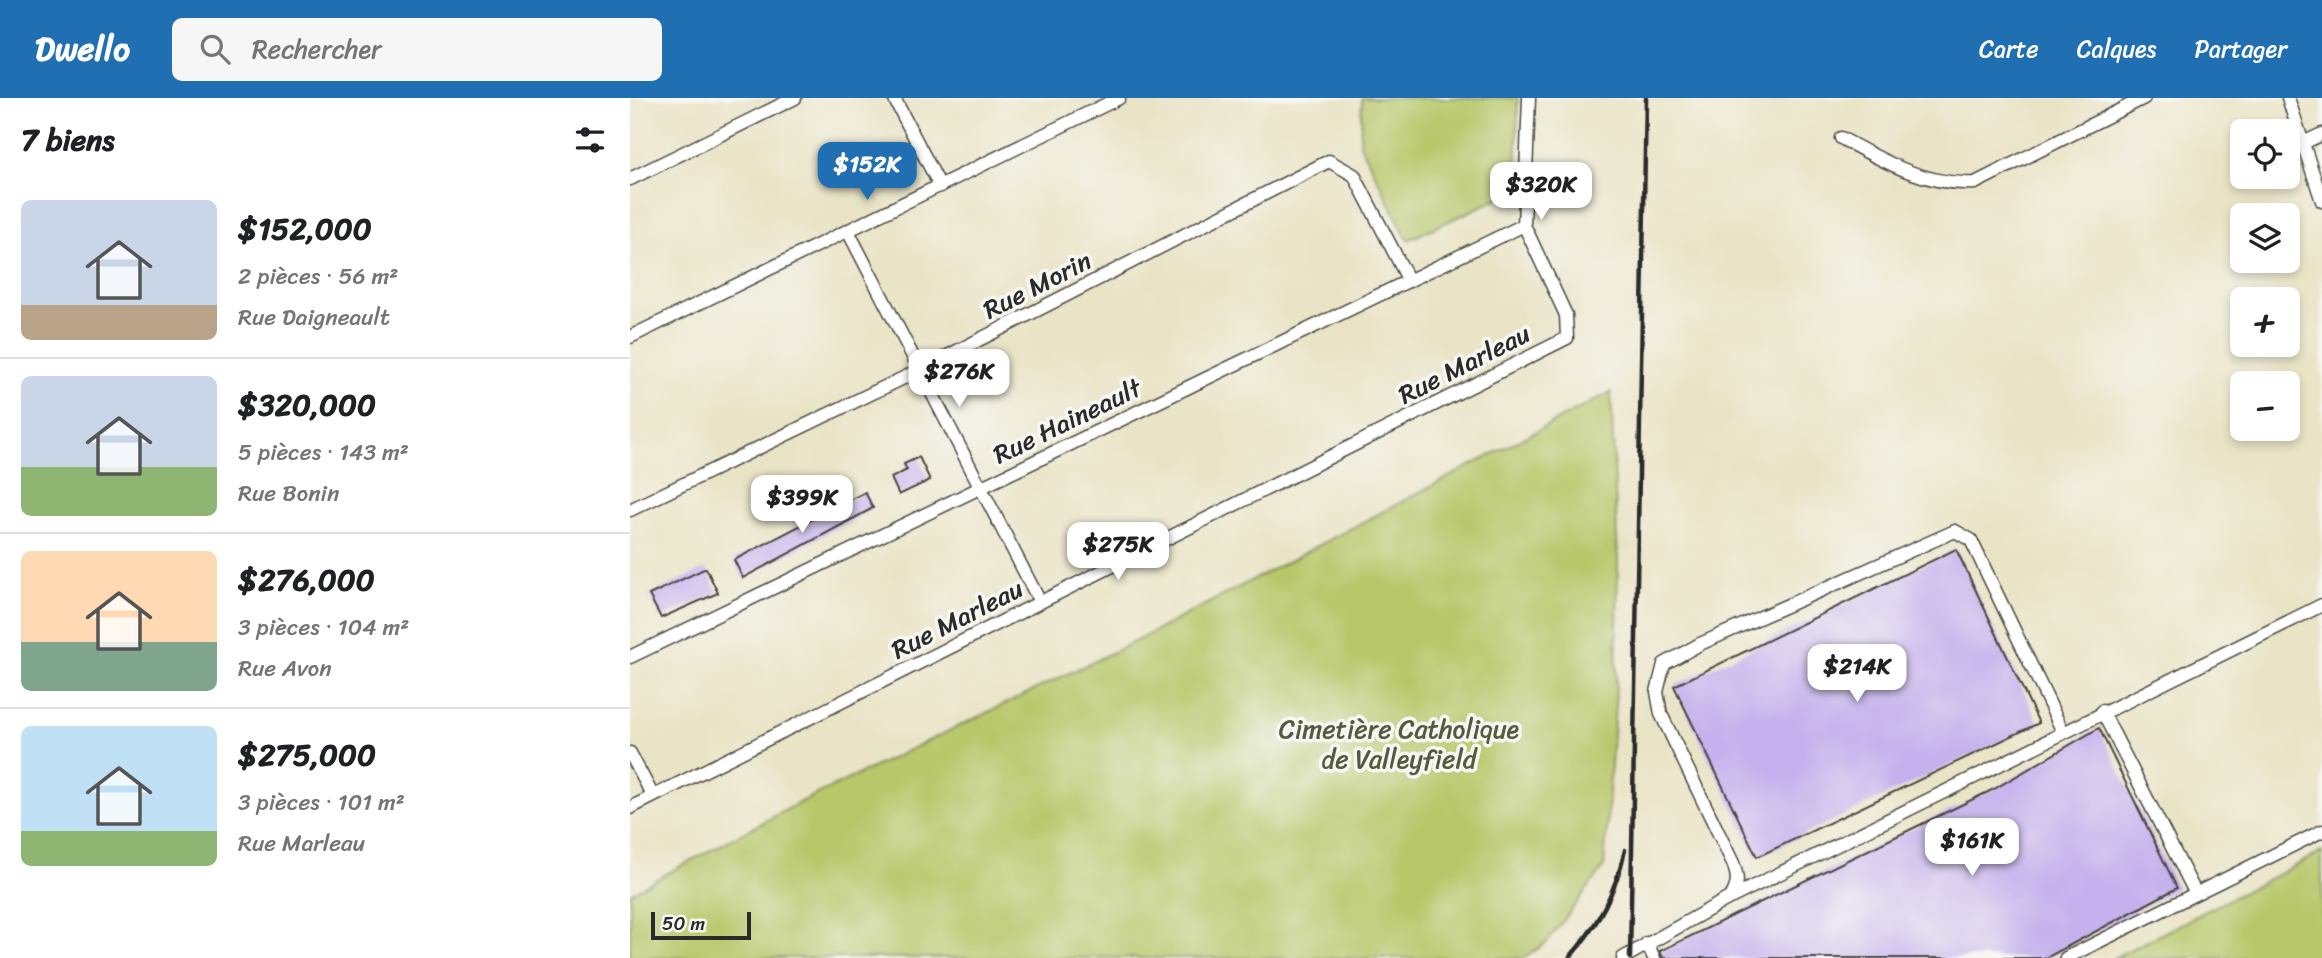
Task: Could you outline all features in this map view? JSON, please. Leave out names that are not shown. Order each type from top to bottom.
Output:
[{"type":"street","points":[[630,179],[795,98]]},
{"type":"street","points":[[894,98],[940,186]]},
{"type":"street","points":[[630,337],[1119,98]]},
{"type":"street","points":[[1524,225],[1528,98]]},
{"type":"street","points":[[1841,138],[1891,166],[1952,184],[1975,183],[2144,98]]},
{"type":"street","points":[[2288,98],[2322,201]]},
{"type":"street","points":[[2303,143],[2322,134]]},
{"type":"street","name":"Rue Morin","points":[[630,510],[920,370],[1329,161],[1354,175],[1409,281]]},
{"type":"street","name":"Rue Haineault","points":[[630,657],[1524,225]]},
{"type":"street","name":"Rue Marleau","points":[[630,808],[1567,338],[1566,315],[1524,225]]},
{"type":"street","points":[[848,230],[1040,602]]},
{"type":"street","points":[[1731,897],[1738,879],[1733,863],[1661,713],[1657,692],[1664,664],[1700,644],[1955,530],[1960,531],[1971,540],[2063,732]]},
{"type":"street","points":[[1623,958],[1731,897],[2102,711],[2322,605]]},
{"type":"street","points":[[2102,711],[2195,892]]},
{"type":"street","points":[[630,753],[653,796]]},
{"type":"street","points":[[2066,958],[2322,831]]},
{"type":"street","points":[[1647,943],[1654,958]]},
{"type":"green space","points":[[1362,98],[1518,98],[1516,190],[1408,240],[1360,144]]},
{"type":"green space","name":"Cimetière Catholique de Valleyfield","points":[[1611,392],[1618,562],[1616,689],[1604,867],[1547,942],[1525,958],[630,958],[630,893],[801,802],[1140,639]]},
{"type":"green space","points":[[2322,852],[2322,958],[2114,958]]},
{"type":"building","points":[[919,457],[930,480],[899,495],[891,478],[907,470],[904,464]]},
{"type":"building","points":[[865,492],[873,508],[743,578],[734,560]]},
{"type":"building","points":[[1956,549],[2039,723],[1757,857],[1674,686]]},
{"type":"building","points":[[706,568],[718,593],[661,618],[649,595]]},
{"type":"building","points":[[2099,728],[2177,888],[2046,958],[1663,958],[1660,951],[1994,789]]},
{"type":"railway","points":[[1630,958],[1646,98]]},
{"type":"railway","points":[[1569,958],[1604,908],[1625,850]]}]
